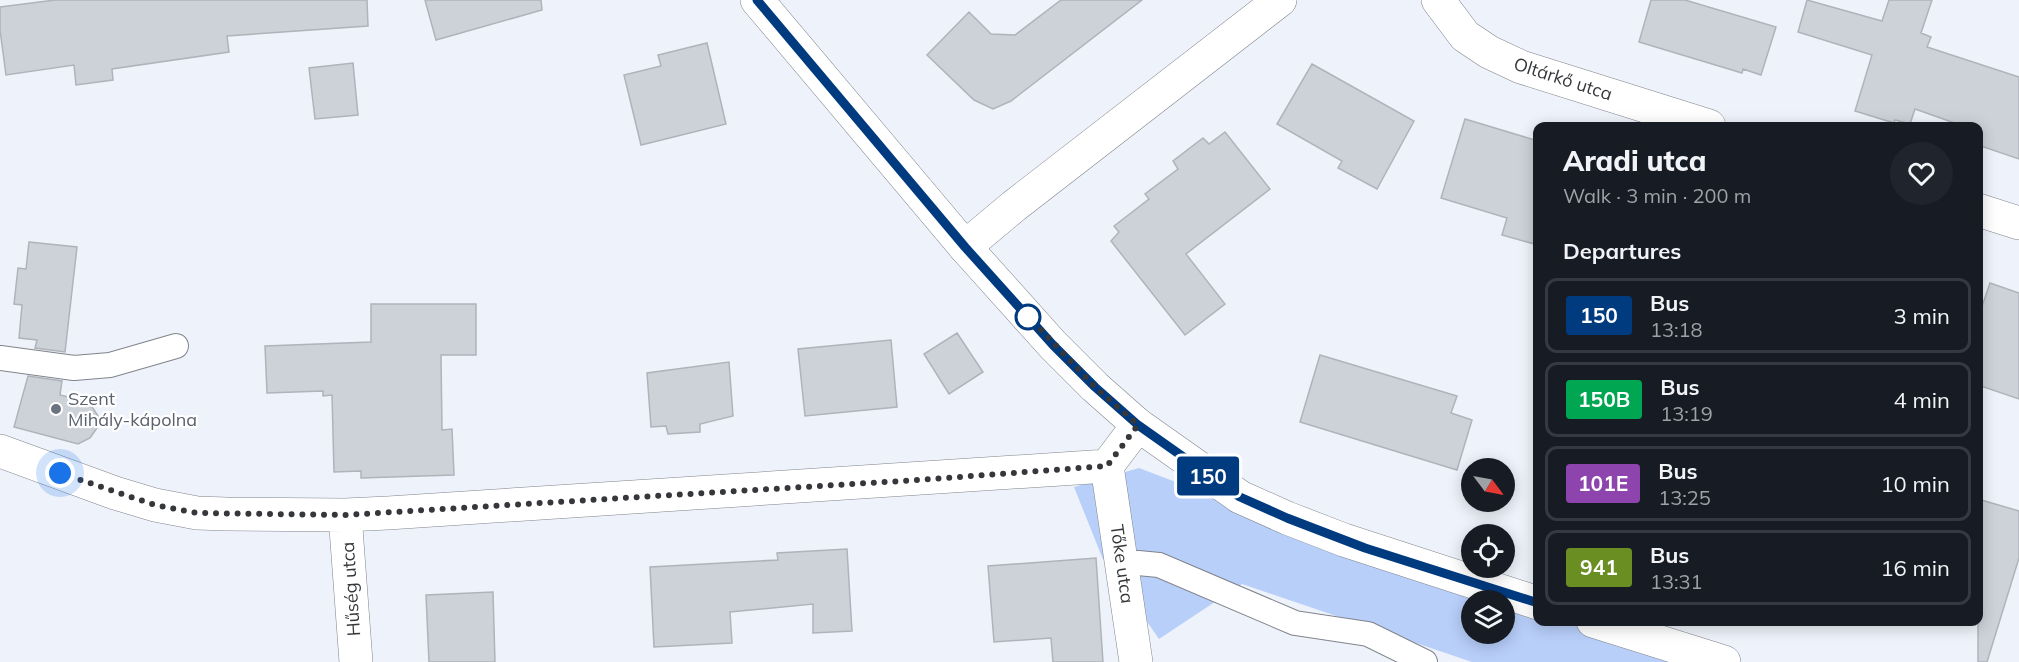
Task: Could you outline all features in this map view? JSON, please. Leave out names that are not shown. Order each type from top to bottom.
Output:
[{"type":"street","points":[[757,0],[965,247],[1053,345],[1138,425],[1240,497],[1287,518],[1365,548],[1533,601]]},
{"type":"street","points":[[965,247],[1023,199],[1280,0]]},
{"type":"street","name":"Oltárkő utca","points":[[1438,0],[1465,36],[1489,52],[1521,68],[1696,122]]},
{"type":"street","points":[[1983,212],[2019,223]]},
{"type":"street","points":[[0,451],[115,493],[155,505],[197,513],[345,515],[918,480],[1107,466],[1138,425]]},
{"type":"street","name":"Tőke utca","points":[[1107,466],[1136,662]]},
{"type":"street","name":"Hűség utca","points":[[345,515],[356,662]]},
{"type":"street","points":[[1609,626],[1723,662]]},
{"type":"lane","points":[[0,358],[74,368],[110,365],[176,346]]},
{"type":"lane","points":[[1122,567],[1138,563],[1159,565],[1296,623],[1368,634],[1425,662]]},
{"type":"shaded area","points":[[1139,468],[1341,545],[1479,590],[1461,590],[1461,644],[1515,644],[1515,602],[1533,608],[1533,626],[1588,626],[1697,662],[1472,662],[1242,584],[1159,639],[1102,557],[1074,487]]},
{"type":"building","points":[[55,0],[367,0],[368,26],[227,36],[229,52],[112,69],[113,80],[76,85],[74,65],[6,75],[0,30],[0,7]]},
{"type":"building","points":[[425,0],[541,0],[542,10],[436,40]]},
{"type":"building","points":[[1061,0],[1142,0],[1011,101],[993,109],[974,100],[927,55],[969,12],[991,34],[1015,35]]},
{"type":"building","points":[[1651,0],[1685,0],[1776,27],[1761,75],[1743,69],[1742,73],[1639,42]]},
{"type":"building","points":[[1807,0],[1882,21],[1889,0],[1932,0],[1921,33],[1931,37],[1927,47],[2019,77],[2019,159],[1983,147],[1983,122],[1952,122],[1915,109],[1911,122],[1895,120],[1891,122],[1855,111],[1872,55],[1798,32]]},
{"type":"building","points":[[707,43],[726,124],[641,145],[624,75],[661,66],[658,55]]},
{"type":"building","points":[[353,63],[358,115],[315,119],[309,68]]},
{"type":"building","points":[[1312,64],[1414,121],[1377,189],[1338,168],[1342,161],[1277,124]]},
{"type":"building","points":[[1465,119],[1533,139],[1533,244],[1502,235],[1507,218],[1441,198]]},
{"type":"building","points":[[1225,132],[1270,189],[1186,254],[1225,304],[1185,335],[1111,241],[1119,232],[1114,226],[1149,199],[1145,194],[1178,169],[1173,161],[1203,138],[1209,144]]},
{"type":"building","points":[[29,242],[77,247],[65,352],[35,348],[37,340],[19,338],[22,305],[14,304],[18,268],[26,269]]},
{"type":"building","points":[[1990,283],[2019,293],[2019,399],[1983,387],[1983,303]]},
{"type":"building","points":[[371,304],[476,304],[476,355],[441,355],[442,430],[452,429],[454,475],[361,478],[361,471],[334,472],[332,395],[323,396],[323,391],[267,393],[265,346],[371,342]]},
{"type":"building","points":[[957,333],[983,372],[949,394],[924,354]]},
{"type":"building","points":[[891,340],[897,407],[805,416],[798,349]]},
{"type":"building","points":[[1320,355],[1457,396],[1451,413],[1472,420],[1457,470],[1300,422]]},
{"type":"building","points":[[729,362],[733,416],[700,424],[700,432],[668,434],[666,426],[651,427],[647,373]]},
{"type":"building","name":"Szent Mihály-kápolna","points":[[28,376],[62,381],[60,395],[89,402],[98,416],[97,428],[90,438],[78,444],[14,427]]},
{"type":"building","points":[[1983,500],[2019,511],[2019,558],[1987,662],[1978,662],[1978,626],[1983,626]]},
{"type":"building","points":[[847,549],[852,631],[813,633],[813,604],[730,612],[732,643],[654,647],[650,567],[778,560],[777,553]]},
{"type":"building","points":[[1096,558],[1103,662],[1053,662],[1051,638],[994,642],[988,566]]},
{"type":"building","points":[[493,592],[495,662],[429,662],[426,595]]},
{"type":"bus line","name":"150","points":[[757,0],[965,247],[1053,345],[1138,425],[1240,497],[1287,518],[1365,548],[1533,601]]},
{"type":"place","name":"Szent Mihály-kápolna","points":[[56,409]]},
{"type":"route","points":[[60,473],[155,505],[197,513],[345,515],[918,480],[1107,466],[1138,425],[1095,387],[1024,312],[1028,317]]}]
